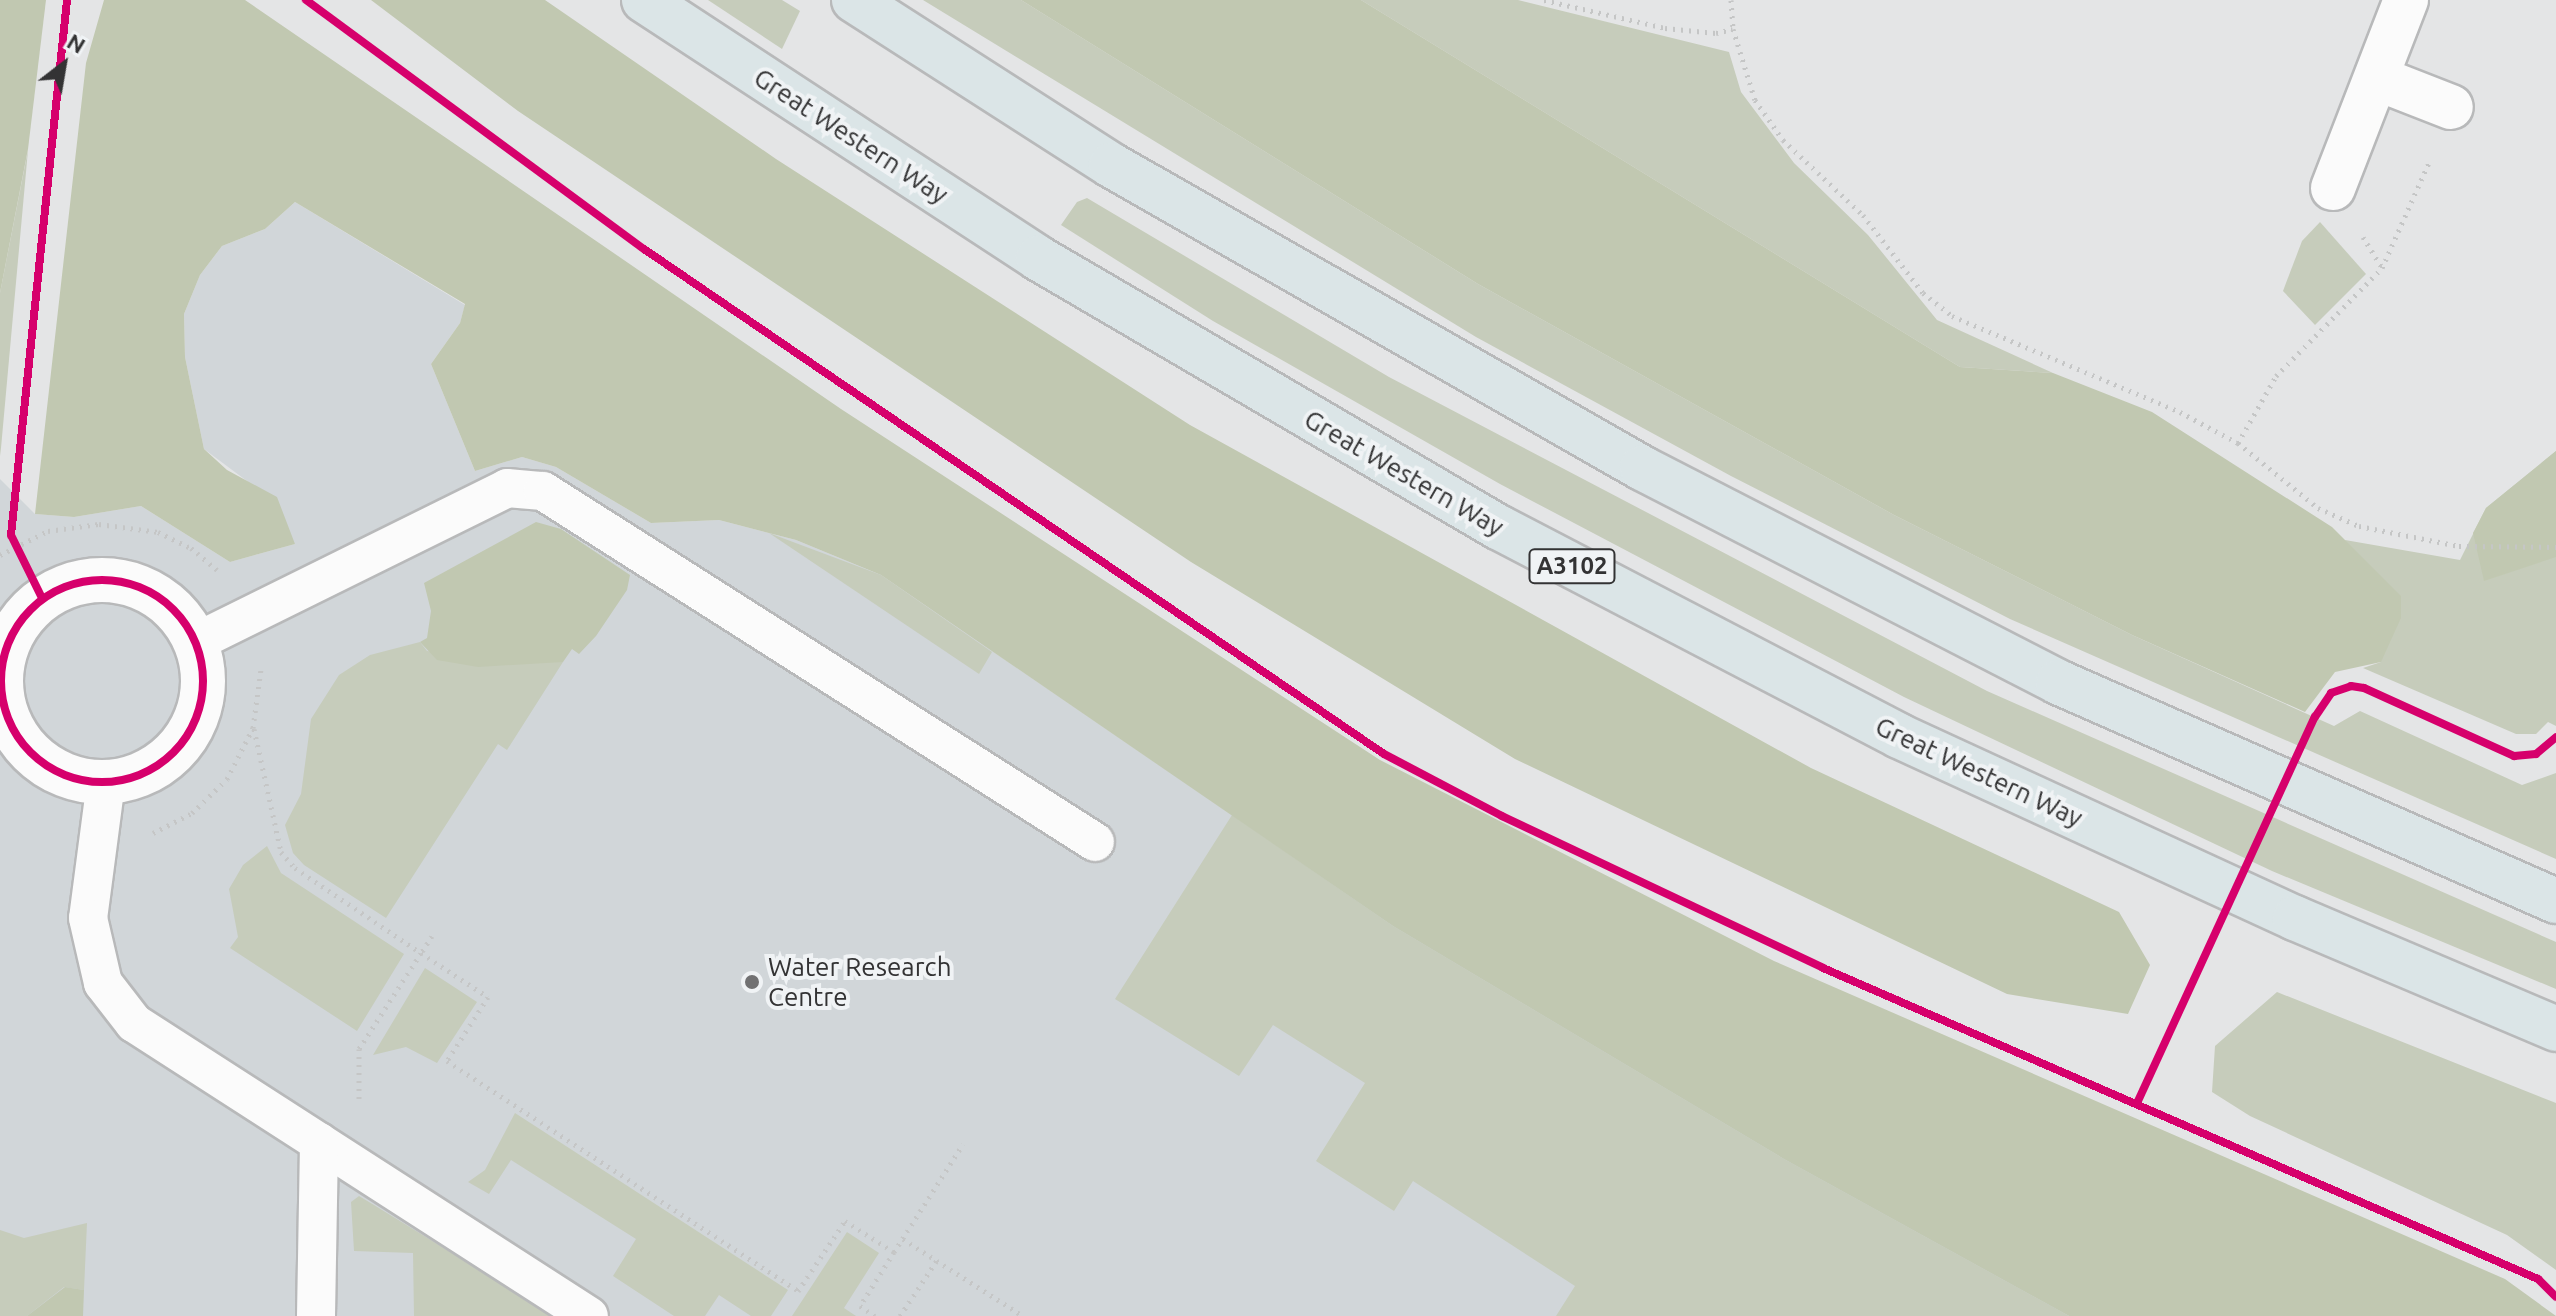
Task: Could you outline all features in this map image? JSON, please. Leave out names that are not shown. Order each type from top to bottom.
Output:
[{"type":"main road","name":"Great Western Way","points":[[644,0],[1038,258],[1498,527],[1899,736],[2295,918],[2556,1029]]},
{"type":"main road","points":[[854,0],[1124,173],[1642,468],[2058,682],[2556,901]]},
{"type":"street","points":[[2333,188],[2379,79],[2406,0]]},
{"type":"street","points":[[2379,79],[2451,107]]},
{"type":"street","points":[[99,579],[129,583],[157,595],[180,616],[196,642],[203,674],[200,706],[188,736],[166,760],[138,776],[106,782],[77,780],[27,749],[10,725],[1,697],[7,642],[42,598],[69,584],[99,579]]},
{"type":"lane","points":[[196,642],[507,488],[543,491],[1095,842]]},
{"type":"lane","points":[[106,782],[88,918],[103,983],[134,1023],[589,1316]]},
{"type":"lane","points":[[316,1316],[329,1149]]},
{"type":"path","points":[[1544,0],[1665,28],[1716,33],[1733,29]]},
{"type":"path","points":[[1731,0],[1733,29],[1755,100],[1783,140],[1863,215],[1923,293],[1978,329],[2091,371],[2238,443],[2318,508],[2359,526],[2459,546],[2556,547]]},
{"type":"path","points":[[2238,443],[2276,376],[2382,268],[2404,228],[2451,107]]},
{"type":"path","points":[[11,535],[42,598]]},
{"type":"path","points":[[253,728],[281,852],[295,868],[488,997],[447,1061],[798,1291],[845,1221],[894,1252]]},
{"type":"path","points":[[329,1149],[359,1124],[359,1049],[432,936]]},
{"type":"path","points":[[875,1316],[860,1306],[963,1144]]},
{"type":"path","points":[[903,1239],[1023,1316]]},
{"type":"path","points":[[900,1316],[937,1260]]},
{"type":"shaded area","points":[[295,202],[465,305],[460,323],[431,364],[475,471],[522,457],[556,467],[651,523],[719,520],[796,540],[881,575],[1232,815],[2069,1316],[0,1316],[0,479],[35,514],[74,517],[141,506],[230,562],[295,544],[251,484],[204,449],[185,357],[184,314],[200,275],[222,246],[265,229]]},
{"type":"green space","points":[[0,0],[46,0],[28,149],[0,293]]},
{"type":"green space","points":[[104,0],[245,0],[841,409],[1380,760],[1774,961],[2505,1279],[2556,1316],[2069,1316],[1784,1159],[1393,926],[881,575],[796,540],[719,520],[651,523],[556,467],[522,457],[475,471],[431,364],[460,323],[465,304],[295,202],[265,229],[222,246],[200,275],[184,314],[185,357],[204,449],[227,470],[277,497],[295,544],[230,562],[141,506],[74,517],[35,514],[86,63]]},
{"type":"green space","points":[[371,0],[545,0],[776,159],[1190,425],[1811,768],[2119,912],[2150,965],[2128,1014],[2007,994],[1515,759],[1191,562],[518,111]]},
{"type":"green space","points":[[708,0],[782,0],[800,11],[782,49]]},
{"type":"green space","points":[[923,0],[1021,0],[1478,284],[1894,515],[2132,635],[2334,726],[2360,711],[2522,785],[2556,773],[2556,859],[2010,619],[1731,476],[1476,337]]},
{"type":"green space","points":[[1021,0],[1361,0],[1960,367],[2053,373],[2152,412],[2332,527],[2401,596],[2401,618],[2381,662],[2335,672],[2305,712],[2132,635],[1894,515],[1478,284]]},
{"type":"green space","points":[[1361,0],[1518,0],[1729,52],[1741,92],[1794,163],[1868,235],[1937,320],[2053,373],[1960,367]]},
{"type":"green space","points":[[28,150],[1,448],[0,456],[0,293]]},
{"type":"green space","points":[[1087,198],[1389,377],[1987,691],[2556,942],[2556,989],[2272,871],[1904,697],[1500,484],[1213,321],[1061,225],[1077,202]]},
{"type":"green space","points":[[2320,222],[2366,274],[2315,325],[2283,291],[2302,241]]},
{"type":"green space","points":[[2556,451],[2556,726],[2548,722],[2536,734],[2516,734],[2363,668],[2381,662],[2345,540],[2460,560],[2486,508]]},
{"type":"green space","points":[[2556,451],[2556,557],[2484,581],[2473,533],[2486,508]]},
{"type":"green space","points":[[536,522],[561,529],[630,575],[627,590],[596,636],[579,654],[572,649],[563,662],[478,667],[437,660],[420,642],[427,638],[431,611],[424,583]]},
{"type":"green space","points":[[769,533],[881,575],[992,652],[979,674]]},
{"type":"green space","points":[[420,642],[427,651],[505,662],[563,662],[507,750],[498,744],[386,918],[304,865],[293,853],[285,825],[301,794],[311,719],[339,675],[370,655]]},
{"type":"green space","points":[[1232,815],[1393,926],[1784,1159],[2069,1316],[1556,1316],[1575,1286],[1413,1181],[1394,1211],[1316,1161],[1365,1083],[1273,1025],[1239,1076],[1115,999]]},
{"type":"green space","points":[[267,846],[281,873],[404,954],[357,1031],[230,948],[238,937],[229,889],[243,865]]},
{"type":"green space","points":[[425,968],[477,1002],[437,1063],[406,1047],[373,1055]]},
{"type":"green space","points":[[2277,992],[2556,1103],[2556,1270],[2507,1235],[2250,1116],[2212,1092],[2215,1046]]},
{"type":"green space","points":[[515,1113],[788,1290],[771,1316],[751,1316],[719,1295],[705,1316],[674,1316],[613,1276],[636,1239],[511,1160],[489,1194],[468,1182],[485,1170]]},
{"type":"green space","points":[[359,1196],[554,1316],[414,1316],[413,1253],[354,1251],[351,1202]]},
{"type":"green space","points":[[87,1223],[84,1290],[64,1287],[27,1316],[0,1316],[0,1230],[24,1238]]},
{"type":"green space","points":[[847,1232],[879,1253],[844,1308],[856,1316],[792,1316]]},
{"type":"green space","points":[[65,1287],[84,1290],[83,1316],[27,1316]]},
{"type":"cycle path","points":[[42,598],[11,535],[67,0]]},
{"type":"cycle path","points":[[306,0],[644,249],[1384,754],[1502,816],[1823,968],[2538,1279],[2556,1297]]},
{"type":"cycle path","points":[[102,580],[141,588],[173,610],[195,642],[203,681],[195,720],[173,752],[141,774],[102,782],[63,774],[31,752],[9,720],[1,681],[9,642],[31,610],[63,588],[102,580]]},
{"type":"cycle path","points":[[2138,1101],[2315,717],[2331,693],[2351,686],[2364,688],[2514,756],[2536,754],[2556,737]]},
{"type":"place","name":"Water Research Centre","points":[[752,982]]}]
